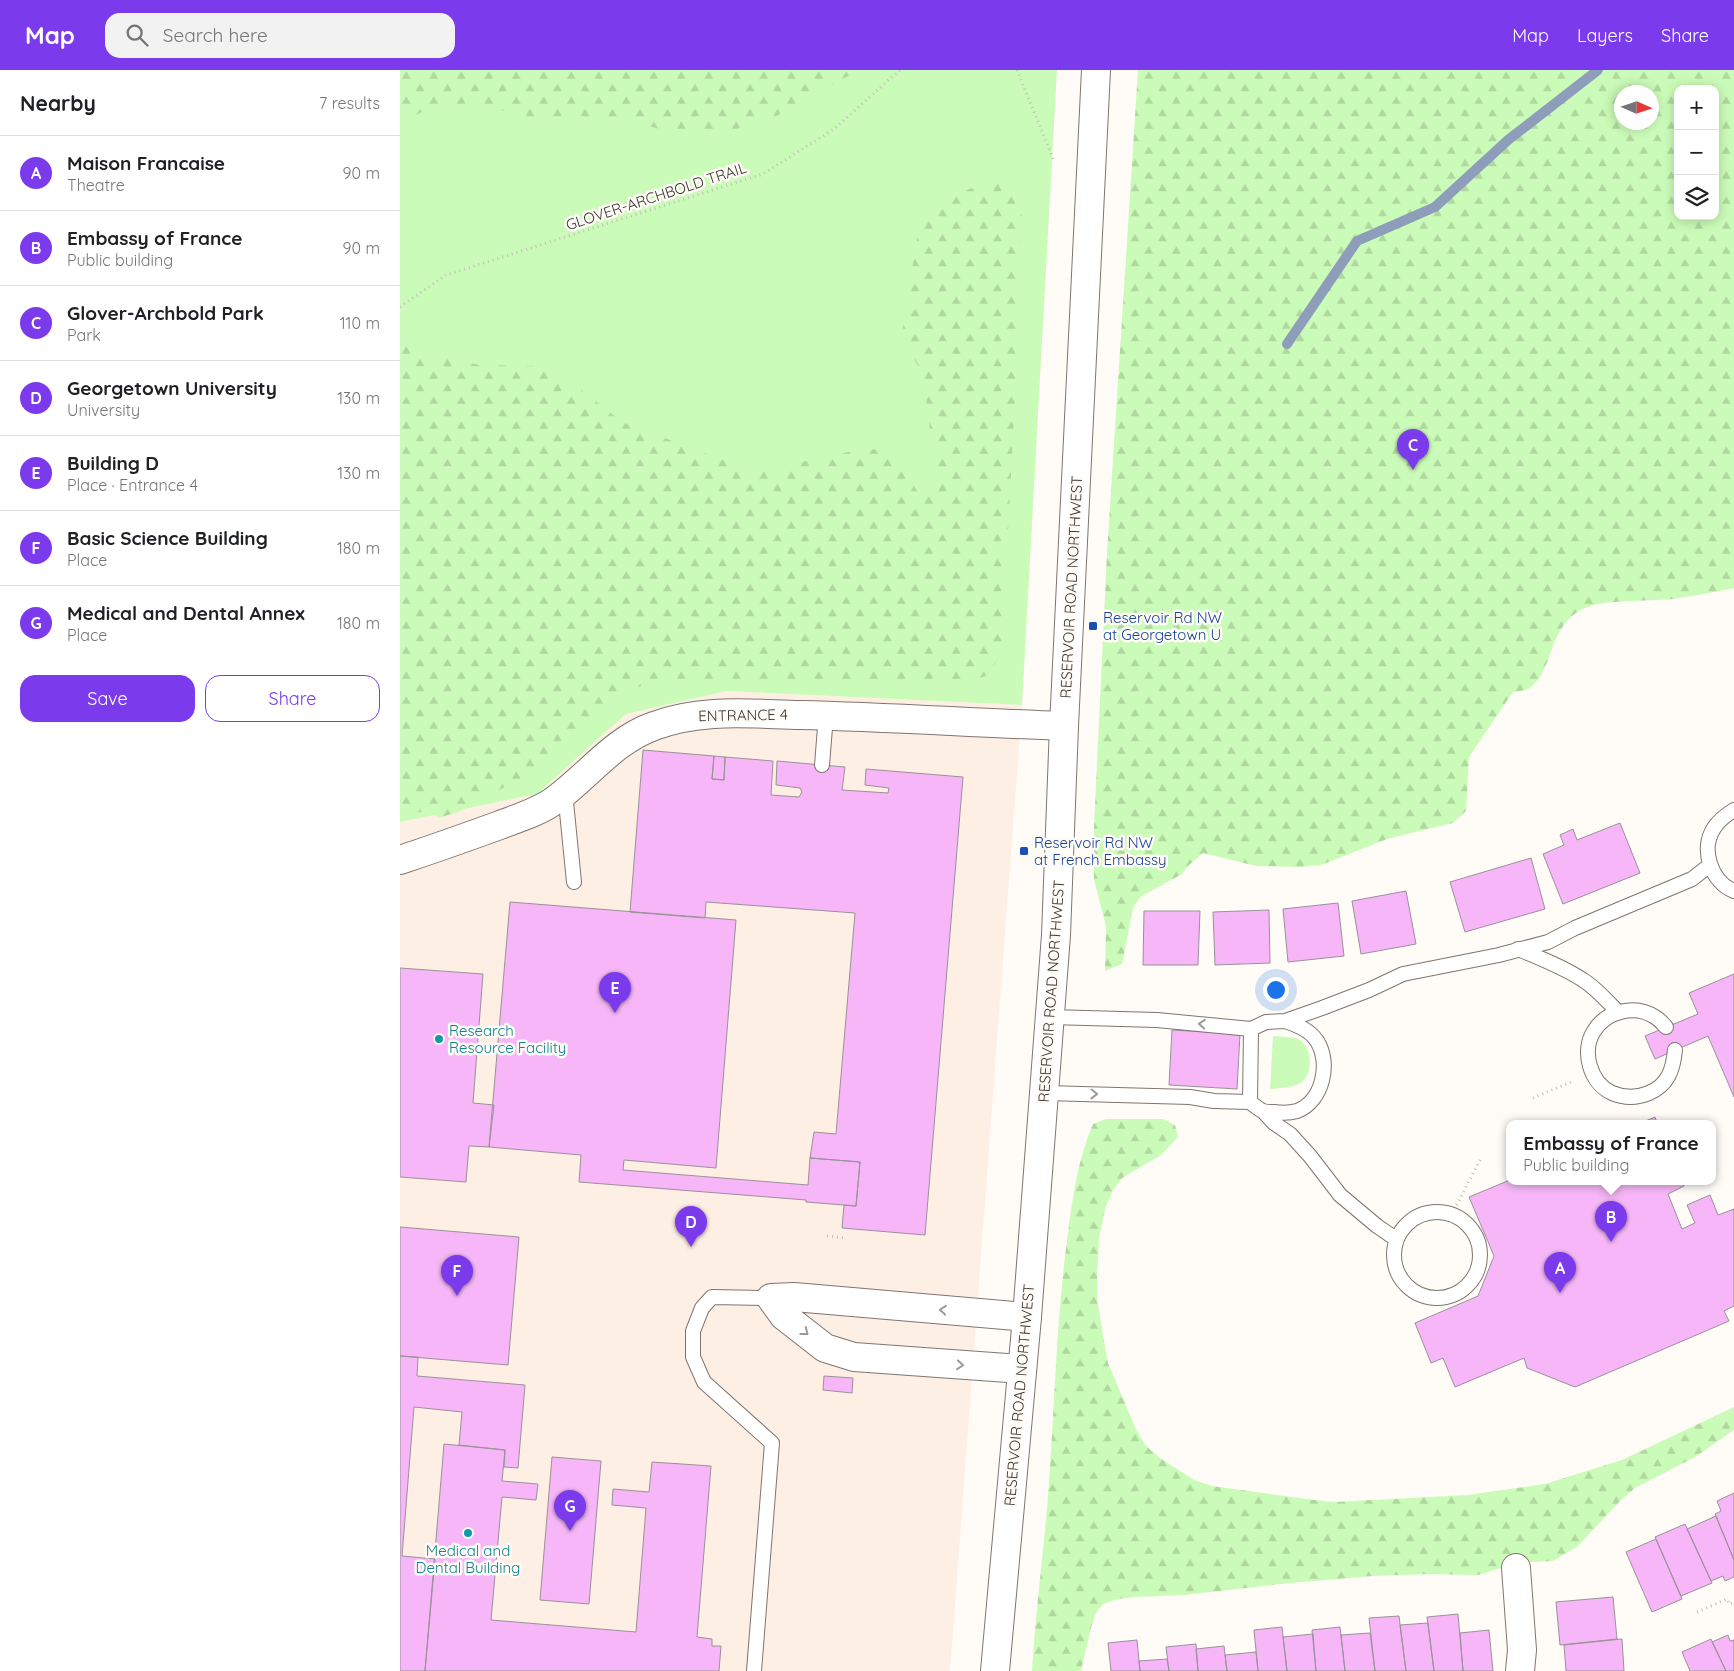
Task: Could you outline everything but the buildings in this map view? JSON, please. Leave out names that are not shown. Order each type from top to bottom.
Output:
[{"type":"main road","name":"RESERVOIR ROAD NORTHWEST","points":[[995,1671],[1022,1370],[1050,1017],[1058,889],[1064,726],[1096,70]]},
{"type":"main road","name":"ENTRANCE 4","points":[[400,860],[527,814],[554,801],[624,742],[641,731],[668,721],[709,714],[826,715],[1064,726]]},
{"type":"main road","points":[[771,1298],[794,1297],[1026,1317]]},
{"type":"main road","points":[[771,1298],[784,1316],[825,1348],[854,1357],[1022,1370]]},
{"type":"main road","points":[[1516,1568],[1522,1650],[1520,1671]]},
{"type":"lane","points":[[822,765],[826,715]]},
{"type":"lane","points":[[565,792],[574,882]]},
{"type":"lane","points":[[1734,810],[1723,818],[1713,830],[1708,845],[1710,865],[1717,879],[1734,891]]},
{"type":"lane","points":[[1050,1017],[1158,1020],[1251,1028],[1266,1022],[1285,1020],[1341,1001],[1403,974],[1499,955],[1548,942],[1576,928],[1692,879],[1710,865]]},
{"type":"lane","points":[[1518,949],[1546,960],[1583,980],[1618,1012]]},
{"type":"lane","points":[[1666,1027],[1655,1017],[1641,1011],[1626,1010],[1604,1019],[1594,1030],[1588,1044],[1589,1065],[1592,1073],[1606,1090],[1620,1096],[1641,1097],[1655,1090],[1666,1080],[1673,1067],[1675,1050]]},
{"type":"lane","points":[[1263,1111],[1282,1113],[1298,1110],[1311,1101],[1316,1094],[1325,1071],[1318,1041],[1300,1026],[1285,1020]]},
{"type":"lane","points":[[1250,1102],[1251,1028]]},
{"type":"lane","points":[[1045,1093],[1190,1097],[1214,1101],[1250,1102],[1290,1134],[1310,1156],[1340,1195],[1396,1239]]},
{"type":"lane","points":[[1430,1212],[1452,1214],[1464,1222],[1474,1233],[1479,1247],[1478,1266],[1472,1280],[1454,1294],[1432,1298],[1421,1295],[1409,1287],[1399,1276],[1394,1261],[1396,1239],[1404,1226],[1416,1217],[1430,1212]]},
{"type":"lane","points":[[754,1671],[772,1443],[704,1382],[693,1357],[693,1331],[702,1308],[712,1297],[771,1298]]},
{"type":"path","name":"GLOVER-ARCHBOLD TRAIL","points":[[400,307],[446,275],[763,174],[834,129],[900,70]]},
{"type":"path","points":[[1017,70],[1054,161]]},
{"type":"path","points":[[1533,1098],[1592,1073]]},
{"type":"path","points":[[1452,1214],[1481,1158]]},
{"type":"path","points":[[827,1236],[844,1238]]},
{"type":"path","points":[[1697,1612],[1727,1599],[1730,1604],[1734,1602]]},
{"type":"shaded area","points":[[727,691],[1022,705],[950,1671],[400,1671],[400,822],[537,794],[626,714]]},
{"type":"green space","points":[[400,70],[1057,70],[1022,705],[727,691],[626,714],[537,794],[400,822]]},
{"type":"green space","points":[[400,70],[859,70],[773,118],[715,135],[672,133],[630,120],[528,117],[472,103],[431,107],[400,124]]},
{"type":"green space","points":[[1138,70],[1734,70],[1734,588],[1673,599],[1611,602],[1579,611],[1562,628],[1538,680],[1525,690],[1513,692],[1469,757],[1466,811],[1453,823],[1387,839],[1321,865],[1301,867],[1256,866],[1203,853],[1182,874],[1140,897],[1133,908],[1122,964],[1105,971],[1106,926],[1094,880],[1094,827],[1107,553]]},
{"type":"green space","points":[[999,183],[1008,189],[1022,215],[1019,319],[1002,650],[989,675],[974,680],[890,683],[653,682],[636,688],[581,724],[533,772],[458,812],[438,818],[432,810],[400,816],[400,343],[423,353],[480,365],[540,366],[563,375],[622,422],[742,467],[769,469],[862,449],[893,450],[917,491],[925,497],[933,490],[935,469],[925,390],[921,371],[904,343],[903,326],[919,226],[936,209],[955,196],[976,187]]},
{"type":"green space","points":[[1273,1036],[1291,1037],[1300,1040],[1307,1049],[1310,1065],[1307,1075],[1301,1083],[1270,1089]]},
{"type":"green space","points":[[1106,1119],[1163,1119],[1175,1125],[1178,1137],[1161,1155],[1122,1178],[1113,1190],[1106,1206],[1099,1238],[1097,1299],[1108,1363],[1135,1427],[1145,1445],[1160,1458],[1194,1480],[1212,1486],[1334,1502],[1468,1495],[1545,1484],[1622,1460],[1734,1407],[1734,1430],[1695,1457],[1635,1488],[1620,1501],[1578,1546],[1553,1561],[1517,1563],[1478,1575],[1373,1576],[1185,1595],[1117,1599],[1103,1604],[1096,1613],[1081,1671],[1032,1671],[1048,1493],[1061,1297],[1069,1226],[1076,1181],[1087,1138],[1093,1124]]},
{"type":"waterway","points":[[1287,344],[1357,241],[1435,207],[1508,140],[1598,70]]},
{"type":"place","name":"Glover-Archbold Park","points":[[1413,470]]},
{"type":"place","name":"Reservoir Rd NW at Georgetown U","points":[[1093,626]]},
{"type":"place","name":"Reservoir Rd NW at French Embassy","points":[[1024,851]]},
{"type":"place","name":"Building D","points":[[615,1013]]},
{"type":"place","name":"Research Resource Facility","points":[[439,1039]]},
{"type":"place","name":"Embassy of France","points":[[1611,1242]]},
{"type":"place","name":"Georgetown University","points":[[691,1247]]},
{"type":"place","name":"Maison Francaise","points":[[1560,1293]]},
{"type":"place","name":"Basic Science Building","points":[[457,1296]]},
{"type":"place","name":"Medical and Dental Annex","points":[[570,1531]]},
{"type":"place","name":"Medical and Dental Building","points":[[468,1533]]}]
